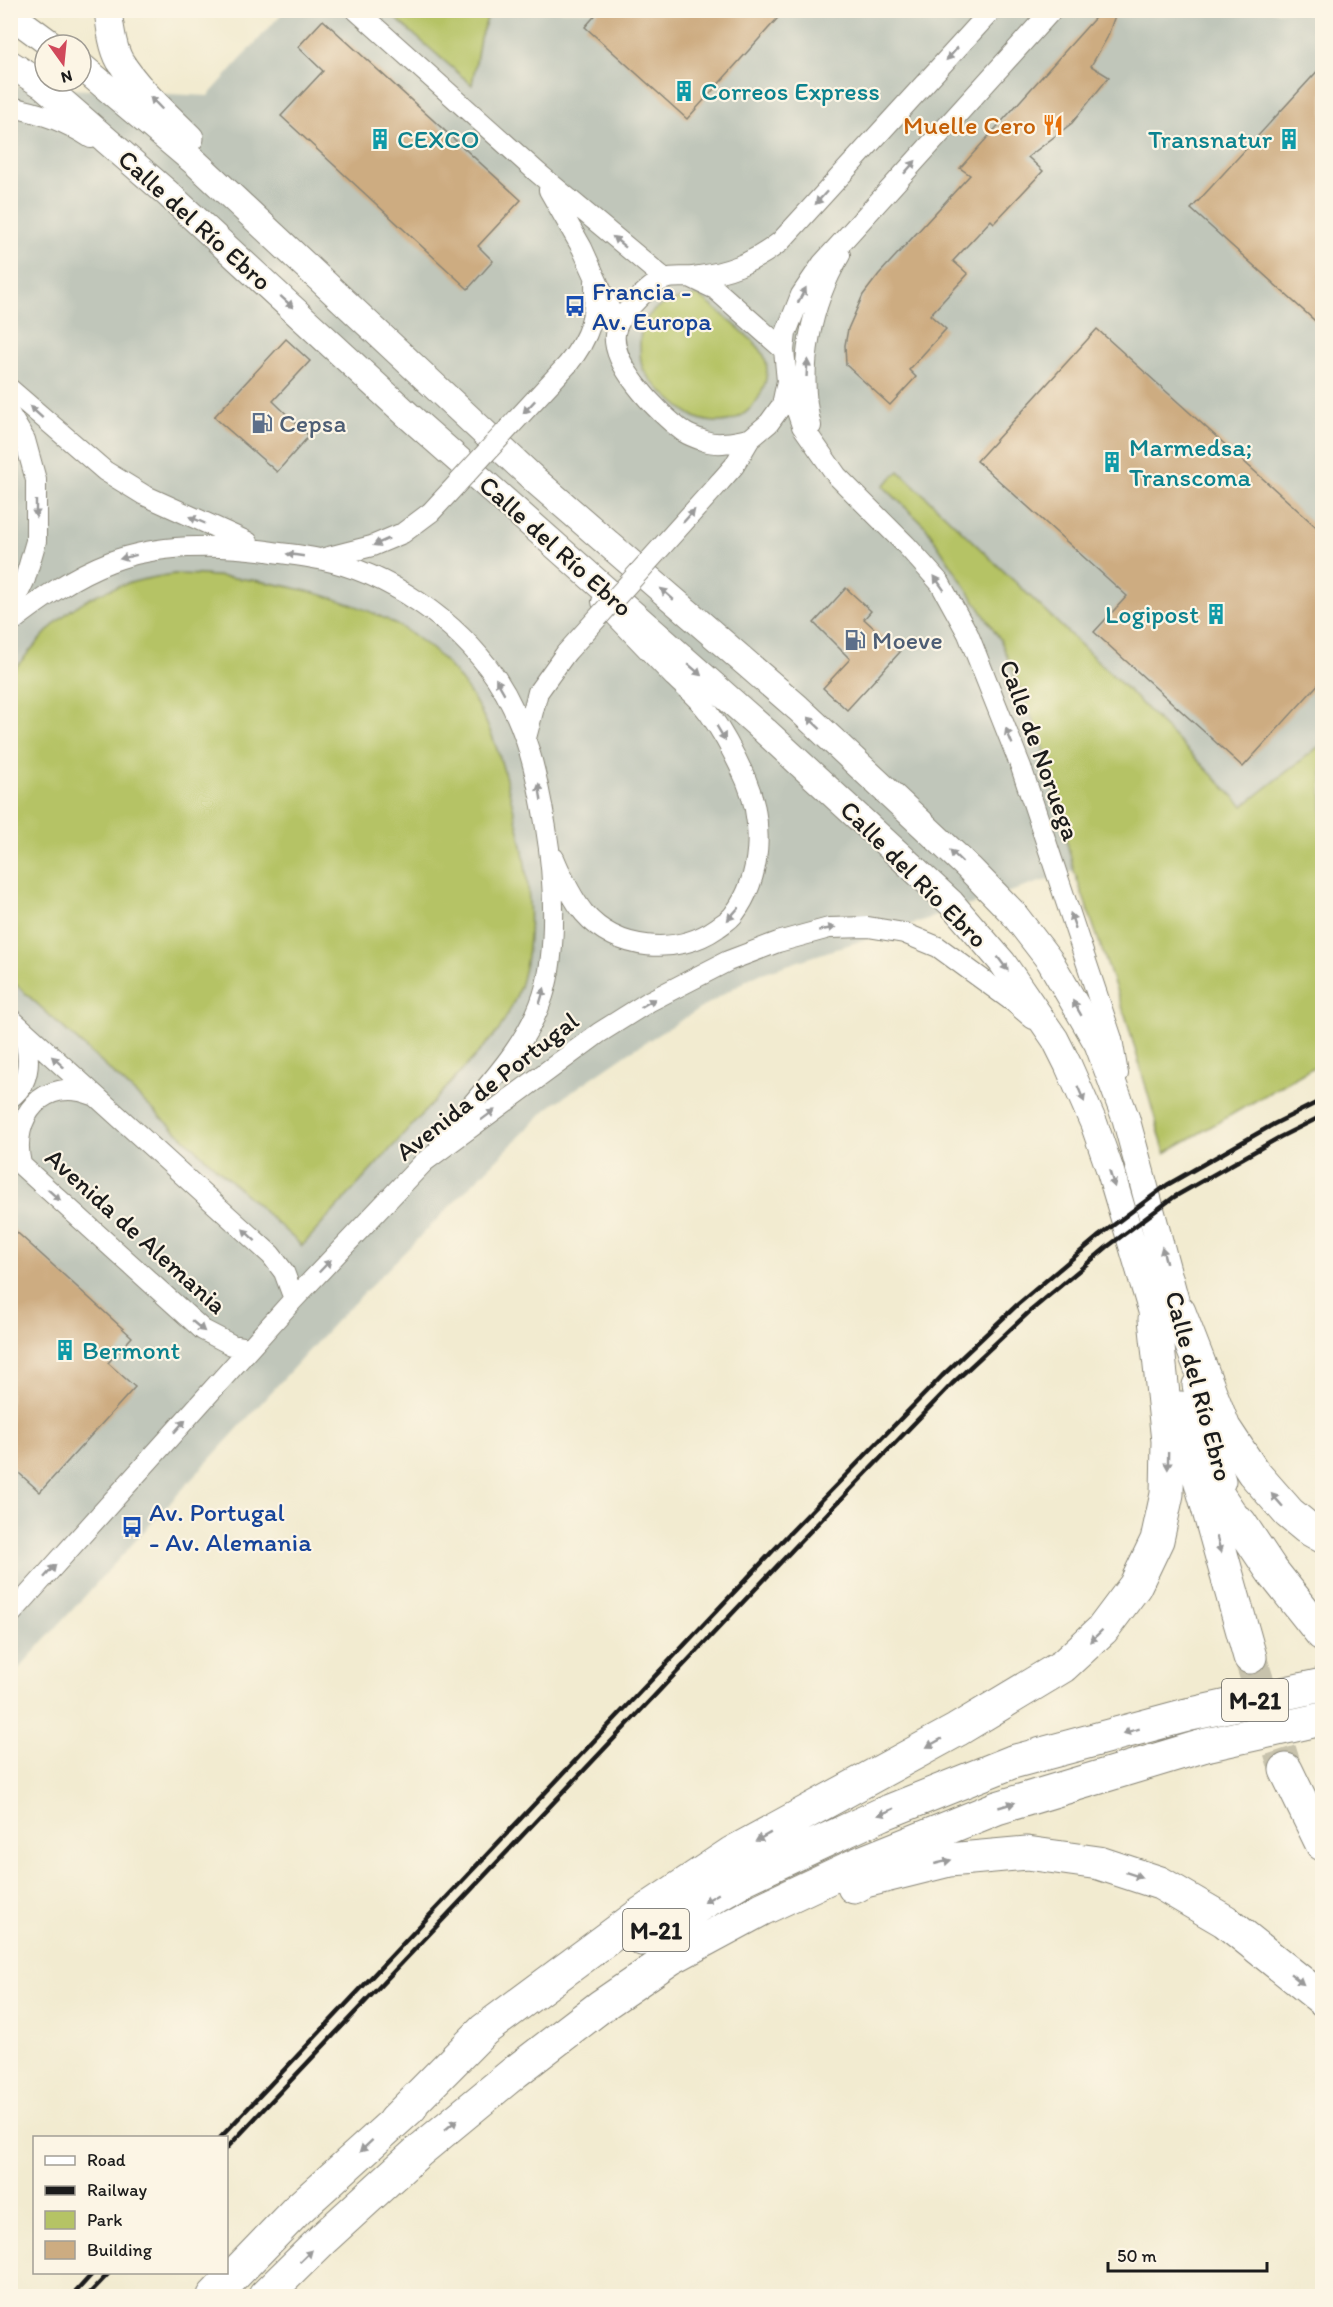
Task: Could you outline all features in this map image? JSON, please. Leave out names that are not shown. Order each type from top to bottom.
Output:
[{"type":"highway","points":[[1167,1315],[1224,1428],[1253,1472],[1289,1513],[1306,1527],[1323,1536]]},
{"type":"highway","points":[[394,2121],[484,2030],[642,1913],[732,1854],[957,1730],[1063,1666],[1102,1630],[1135,1587],[1157,1540],[1167,1494],[1167,1315]]},
{"type":"highway","points":[[1180,1408],[1250,1657]]},
{"type":"highway","points":[[1240,1523],[1272,1571],[1323,1634]]},
{"type":"highway","name":"M-21","points":[[214,2296],[297,2210],[394,2121],[492,2041],[574,1983],[654,1931],[745,1878],[882,1814],[1012,1762],[1187,1715],[1323,1685]]},
{"type":"highway","name":"M-21","points":[[265,2296],[418,2152],[515,2072],[601,2006],[671,1958],[762,1909],[858,1864],[997,1808],[1208,1753],[1323,1719]]},
{"type":"highway","points":[[1208,1753],[1323,1736]]},
{"type":"highway","points":[[1287,1770],[1323,1844]]},
{"type":"highway","points":[[515,2072],[682,1974],[771,1926],[866,1881],[949,1860],[1027,1853],[1099,1863],[1160,1883],[1225,1921],[1323,1999]]},
{"type":"main road","points":[[108,10],[119,59],[148,96],[341,298]]},
{"type":"main road","points":[[10,14],[36,33]]},
{"type":"main road","name":"Calle del Río Ebro","points":[[10,64],[43,85],[166,192],[510,506],[765,731],[951,903],[1002,962],[1055,1039],[1094,1124],[1167,1315],[1204,1422],[1222,1483],[1240,1523]]},
{"type":"main road","name":"Calle del Río Ebro","points":[[93,76],[196,163],[536,481],[831,738],[969,868],[1012,913],[1050,961],[1098,1044],[1126,1119],[1167,1315],[1180,1408],[1218,1490],[1240,1523]]},
{"type":"street","points":[[356,10],[538,173],[664,279]]},
{"type":"street","points":[[568,364],[617,326],[628,309],[645,292],[664,279],[692,278],[733,269],[759,258],[780,242],[992,10]]},
{"type":"street","points":[[526,738],[538,692],[566,653],[734,466],[750,438],[769,423],[782,405],[787,381],[783,350],[786,333],[801,295],[822,264],[1052,10]]},
{"type":"street","points":[[10,107],[36,112],[74,127],[166,192]]},
{"type":"street","points":[[538,173],[561,209],[595,276],[617,326],[616,346],[631,378],[641,392],[685,433],[708,442],[731,442],[750,438]]},
{"type":"street","name":"Calle de Noruega","points":[[816,447],[809,418],[806,388],[808,346],[822,294],[839,257],[870,210]]},
{"type":"street","points":[[321,559],[372,546],[403,533],[430,512],[583,345],[596,296],[595,276]]},
{"type":"street","points":[[692,278],[715,289],[783,350]]},
{"type":"street","name":"Calle de Noruega","points":[[787,381],[802,426],[816,447],[837,476],[906,545],[940,583],[968,634],[1021,767],[1112,1039],[1126,1119]]},
{"type":"street","points":[[10,389],[105,471],[144,495],[184,515],[270,552]]},
{"type":"street","points":[[10,415],[25,440],[36,480],[36,541],[25,579],[10,611]]},
{"type":"street","points":[[10,440],[36,480]]},
{"type":"street","points":[[510,506],[708,711],[747,781],[757,823],[758,854],[747,894],[733,917],[712,932],[686,943],[641,945],[604,929],[585,915],[572,896],[549,847]]},
{"type":"street","points":[[10,622],[59,587],[111,561],[136,554],[185,548],[230,546],[321,559],[362,572],[401,591],[437,615],[469,645],[496,678],[526,738],[537,778],[549,847],[553,924],[549,970],[540,1003],[522,1039],[500,1074],[464,1112],[424,1162]]},
{"type":"street","name":"Avenida de Portugal","points":[[10,1615],[294,1299],[424,1162],[598,1033],[650,1001],[728,962],[778,942],[829,928],[868,927],[904,933],[938,947],[1012,1001],[1055,1039]]},
{"type":"street","points":[[16,1024],[271,1255],[284,1272],[294,1299]]},
{"type":"street","points":[[10,1098],[17,1092],[26,1077],[28,1066],[28,1047],[16,1024]]},
{"type":"street","name":"Avenida de Alemania","points":[[96,1095],[83,1091],[56,1091],[34,1104],[24,1119],[18,1136],[16,1160],[203,1330],[232,1345],[250,1348]]},
{"type":"shaded area","points":[[284,11],[387,11],[472,84],[480,38],[490,11],[1322,11],[1322,744],[1243,806],[1074,871],[753,976],[628,1053],[548,1108],[336,1321],[11,1677],[11,86],[33,87],[33,93],[93,93],[93,90],[208,96]]},
{"type":"green space","points":[[387,11],[490,11],[480,38],[472,85]]},
{"type":"green space","points":[[697,295],[751,340],[762,352],[766,362],[765,384],[755,404],[738,418],[728,421],[706,421],[687,412],[658,388],[641,364],[641,333],[649,315],[674,300]]},
{"type":"green space","points":[[899,471],[1129,691],[1243,806],[1322,744],[1322,1064],[1165,1153],[1126,1018],[1074,871],[1043,745],[1000,639],[926,527],[883,486]]},
{"type":"green space","points":[[174,574],[238,578],[272,583],[339,600],[371,612],[400,627],[425,644],[457,676],[482,713],[501,761],[522,846],[528,884],[529,942],[522,980],[506,1018],[499,1030],[302,1246],[11,980],[11,673],[53,625],[85,601],[129,583]]},
{"type":"building","name":"Correos Express","points":[[600,10],[785,10],[687,119],[585,27]]},
{"type":"building","points":[[1102,10],[1117,10],[1107,38],[1091,66],[1109,77],[1072,123],[1028,157],[1043,171],[994,223],[991,220],[953,261],[968,274],[930,315],[946,329],[909,370],[916,377],[890,405],[846,365],[845,345],[848,329],[863,295],[879,274],[970,175],[960,168]]},
{"type":"building","name":"CEXCO","points":[[323,20],[521,200],[478,246],[493,261],[468,289],[281,116],[323,71],[298,47]]},
{"type":"building","name":"Transnatur","points":[[1323,65],[1323,328],[1191,209]]},
{"type":"building","points":[[1097,329],[1323,533],[1323,679],[1243,767],[1094,632],[1127,596],[977,461]]},
{"type":"building","points":[[286,339],[310,361],[273,401],[309,436],[277,472],[214,417]]},
{"type":"building","points":[[846,588],[871,611],[864,619],[900,652],[847,710],[823,688],[850,659],[814,623]]},
{"type":"building","name":"Bermont","points":[[10,1226],[132,1337],[108,1363],[135,1387],[40,1492],[10,1465]]},
{"type":"tunnel","points":[[1250,1657],[1286,1770]]},
{"type":"railway","points":[[222,2136],[785,1538],[942,1376],[1017,1305],[1099,1236],[1167,1185],[1274,1124],[1322,1100]]},
{"type":"railway","points":[[228,2147],[952,1384],[1028,1313],[1107,1247],[1174,1197],[1322,1116]]},
{"type":"railway","points":[[72,2296],[92,2274]]},
{"type":"railway","points":[[87,2296],[108,2274]]},
{"type":"place","name":"Correos Express","points":[[684,91]]},
{"type":"place","name":"Muelle Cero","points":[[1053,125]]},
{"type":"place","name":"CEXCO","points":[[380,139]]},
{"type":"place","name":"Transnatur","points":[[1289,139]]},
{"type":"place","name":"Francia - Av. Europa","points":[[575,306]]},
{"type":"place","name":"Cepsa","points":[[262,423]]},
{"type":"place","name":"Marmedsa; Transcoma","points":[[1112,462]]},
{"type":"place","name":"Logipost","points":[[1216,614]]},
{"type":"place","name":"Moeve","points":[[855,640]]},
{"type":"place","name":"Bermont","points":[[65,1350]]},
{"type":"place","name":"Av. Portugal - Av. Alemania","points":[[132,1527]]}]
